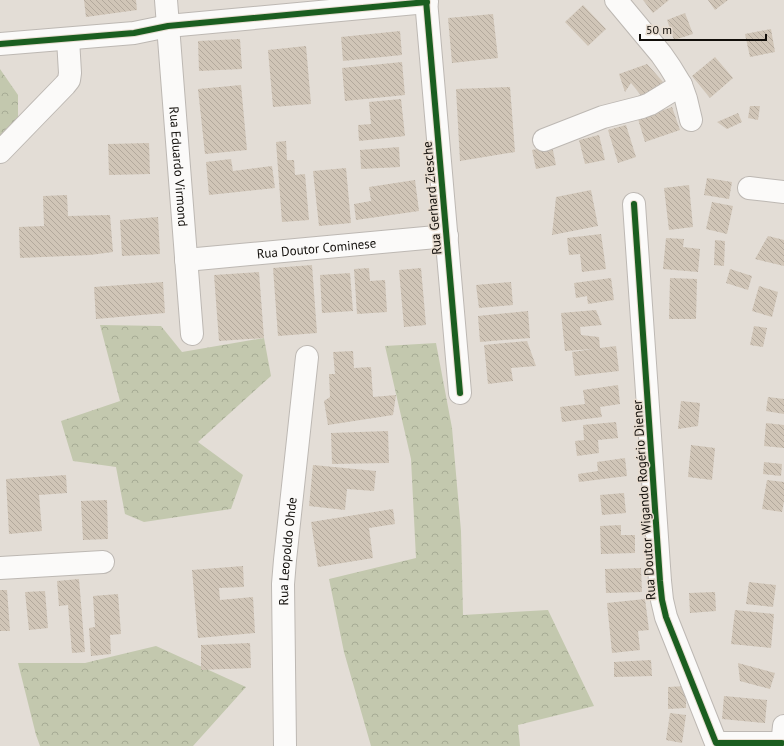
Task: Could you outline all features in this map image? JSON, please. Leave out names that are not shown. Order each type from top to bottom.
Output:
[{"type":"street","name":"Rua Eduardo Virmond","points":[[166,0],[192,334]]},
{"type":"street","points":[[616,0],[670,67],[681,85],[691,120]]},
{"type":"street","points":[[0,44],[68,39],[134,32],[168,26],[426,1]]},
{"type":"street","name":"Rua Gerhard Ziesche","points":[[426,1],[460,393]]},
{"type":"street","points":[[0,152],[66,85],[69,80],[70,73],[68,39]]},
{"type":"street","points":[[544,140],[602,116],[646,105],[681,85]]},
{"type":"street","points":[[748,188],[784,192]]},
{"type":"street","name":"Rua Doutor Wigando Rogério Diener","points":[[634,204],[660,581],[666,617],[716,743],[783,738]]},
{"type":"street","name":"Rua Doutor Cominese","points":[[186,260],[446,236]]},
{"type":"street","name":"Rua Leopoldo Ohde","points":[[285,746],[283,584],[307,357]]},
{"type":"street","points":[[0,568],[103,562]]},
{"type":"green space","points":[[0,69],[18,95],[18,120],[0,137]]},
{"type":"green space","points":[[100,325],[161,326],[182,352],[264,338],[271,376],[198,442],[243,475],[231,509],[144,522],[125,514],[116,467],[73,461],[61,421],[120,401]]},
{"type":"green space","points":[[436,343],[452,428],[461,531],[463,615],[548,610],[594,706],[518,725],[520,746],[371,746],[344,652],[329,579],[416,558],[411,459],[385,346]]},
{"type":"green space","points":[[156,646],[246,687],[193,746],[40,746],[18,663],[85,663]]},
{"type":"building","points":[[84,0],[136,0],[137,10],[86,17]]},
{"type":"building","points":[[643,0],[669,0],[653,13]]},
{"type":"building","points":[[708,0],[728,0],[715,10]]},
{"type":"building","points":[[583,5],[606,29],[588,46],[565,22]]},
{"type":"building","points":[[685,13],[693,34],[674,40],[667,20]]},
{"type":"building","points":[[493,14],[498,58],[452,63],[448,18]]},
{"type":"building","points":[[771,29],[775,52],[750,57],[745,34]]},
{"type":"building","points":[[400,31],[402,55],[343,61],[341,37]]},
{"type":"building","points":[[240,39],[242,69],[199,71],[198,41]]},
{"type":"building","points":[[306,46],[311,104],[273,107],[268,50]]},
{"type":"building","points":[[715,57],[733,78],[710,98],[692,76]]},
{"type":"building","points":[[402,62],[405,95],[345,101],[342,68]]},
{"type":"building","points":[[647,64],[663,82],[644,99],[631,83],[625,92],[619,74]]},
{"type":"building","points":[[241,85],[247,150],[205,154],[198,89]]},
{"type":"building","points":[[510,87],[515,152],[460,161],[456,89]]},
{"type":"building","points":[[401,99],[405,136],[359,141],[358,125],[371,124],[369,102]]},
{"type":"building","points":[[750,106],[760,106],[758,120],[748,118]]},
{"type":"building","points":[[672,107],[680,130],[645,142],[638,119]]},
{"type":"building","points":[[738,113],[742,122],[727,129],[717,122]]},
{"type":"building","points":[[626,125],[636,157],[618,163],[608,130]]},
{"type":"building","points":[[599,135],[605,160],[585,164],[579,140]]},
{"type":"building","points":[[286,141],[287,160],[294,160],[295,175],[305,174],[309,220],[282,222],[276,142]]},
{"type":"building","points":[[149,143],[150,174],[109,175],[108,144]]},
{"type":"building","points":[[552,146],[556,165],[536,169],[532,150]]},
{"type":"building","points":[[399,147],[400,167],[361,169],[360,150]]},
{"type":"building","points":[[231,159],[233,171],[272,166],[275,188],[209,195],[206,162]]},
{"type":"building","points":[[346,168],[351,223],[319,226],[313,171]]},
{"type":"building","points":[[707,178],[732,182],[729,199],[704,195]]},
{"type":"building","points":[[415,180],[419,211],[356,220],[354,204],[371,201],[369,187]]},
{"type":"building","points":[[689,185],[693,227],[669,230],[664,188]]},
{"type":"building","points":[[591,190],[598,226],[552,235],[556,197]]},
{"type":"building","points":[[67,195],[68,216],[110,215],[113,252],[90,255],[20,258],[19,227],[44,226],[43,196]]},
{"type":"building","points":[[712,202],[733,206],[727,234],[706,229]]},
{"type":"building","points":[[158,217],[160,254],[122,256],[120,220]]},
{"type":"building","points":[[601,234],[606,269],[582,272],[580,254],[569,255],[567,238]]},
{"type":"building","points":[[768,236],[784,240],[784,266],[755,259]]},
{"type":"building","points":[[666,238],[684,239],[683,247],[700,249],[698,272],[663,269]]},
{"type":"building","points":[[715,240],[725,241],[724,266],[714,265]]},
{"type":"building","points":[[312,265],[317,333],[278,336],[273,268]]},
{"type":"building","points":[[369,268],[370,281],[385,280],[387,312],[357,314],[354,269]]},
{"type":"building","points":[[421,268],[426,325],[404,327],[399,270]]},
{"type":"building","points":[[730,269],[752,276],[748,290],[726,283]]},
{"type":"building","points":[[259,272],[264,338],[219,341],[214,275]]},
{"type":"building","points":[[350,273],[353,311],[322,313],[320,275]]},
{"type":"building","points":[[611,278],[614,300],[588,304],[587,296],[576,298],[574,283]]},
{"type":"building","points":[[670,278],[697,279],[696,319],[669,319]]},
{"type":"building","points":[[163,282],[165,313],[96,319],[94,287]]},
{"type":"building","points":[[511,282],[513,305],[479,308],[476,285]]},
{"type":"building","points":[[759,286],[778,292],[772,317],[752,311]]},
{"type":"building","points":[[596,310],[602,325],[580,327],[581,335],[599,337],[600,348],[616,346],[619,371],[575,376],[572,352],[593,349],[565,351],[561,313]]},
{"type":"building","points":[[528,311],[530,338],[480,342],[478,316]]},
{"type":"building","points":[[754,326],[767,328],[763,347],[750,345]]},
{"type":"building","points":[[527,341],[536,366],[511,368],[513,381],[488,384],[484,345]]},
{"type":"building","points":[[353,351],[354,368],[371,367],[373,397],[396,395],[393,415],[328,425],[324,401],[330,397],[329,374],[335,374],[333,352]]},
{"type":"building","points":[[618,385],[620,404],[600,407],[602,417],[562,422],[560,407],[585,404],[583,390]]},
{"type":"building","points":[[768,397],[784,399],[784,414],[766,411]]},
{"type":"building","points":[[681,401],[700,403],[698,426],[678,429]]},
{"type":"building","points":[[616,422],[618,438],[598,440],[599,453],[577,456],[575,441],[584,440],[583,425]]},
{"type":"building","points":[[766,423],[784,425],[784,448],[764,446]]},
{"type":"building","points":[[388,431],[389,463],[332,464],[331,433]]},
{"type":"building","points":[[691,445],[715,448],[712,480],[688,477]]},
{"type":"building","points":[[625,458],[627,476],[579,482],[578,474],[598,471],[597,462]]},
{"type":"building","points":[[764,462],[782,464],[781,476],[763,474]]},
{"type":"building","points":[[313,465],[376,471],[374,491],[347,489],[345,510],[309,506]]},
{"type":"building","points":[[66,475],[67,493],[39,495],[42,531],[9,534],[6,479]]},
{"type":"building","points":[[767,480],[784,482],[784,501],[782,512],[762,509]]},
{"type":"building","points":[[624,493],[626,513],[602,515],[600,495]]},
{"type":"building","points":[[107,500],[108,539],[83,540],[81,501]]},
{"type":"building","points":[[393,509],[395,524],[369,528],[373,558],[318,567],[311,522]]},
{"type":"building","points":[[621,525],[621,535],[635,535],[635,553],[601,554],[600,526]]},
{"type":"building","points":[[243,566],[244,587],[219,588],[220,600],[253,597],[255,633],[198,638],[192,570]]},
{"type":"building","points":[[641,568],[642,592],[606,593],[605,569]]},
{"type":"building","points":[[79,579],[85,652],[72,653],[68,605],[59,606],[57,581]]},
{"type":"building","points":[[749,582],[776,585],[773,607],[746,604]]},
{"type":"building","points":[[0,590],[7,590],[10,631],[0,631]]},
{"type":"building","points":[[45,591],[48,628],[29,630],[25,592]]},
{"type":"building","points":[[715,592],[716,611],[690,613],[689,593]]},
{"type":"building","points":[[118,594],[121,634],[110,635],[111,654],[91,656],[89,628],[95,627],[93,596]]},
{"type":"building","points":[[645,599],[649,630],[638,631],[640,650],[612,653],[607,603]]},
{"type":"building","points":[[735,610],[774,614],[771,648],[731,644]]},
{"type":"building","points":[[250,643],[251,668],[201,670],[201,645]]},
{"type":"building","points":[[651,660],[652,676],[614,677],[614,662]]},
{"type":"building","points":[[738,663],[775,673],[770,689],[740,681]]},
{"type":"building","points":[[686,686],[686,708],[668,709],[668,687]]},
{"type":"building","points":[[724,696],[767,700],[765,723],[722,719]]},
{"type":"building","points":[[670,713],[686,715],[682,743],[666,740]]},
{"type":"cycle path","points":[[426,0],[460,393]]},
{"type":"cycle path","points":[[0,44],[134,33],[168,26],[427,2]]},
{"type":"cycle path","points":[[634,204],[660,581],[666,617],[716,743],[782,743]]}]
